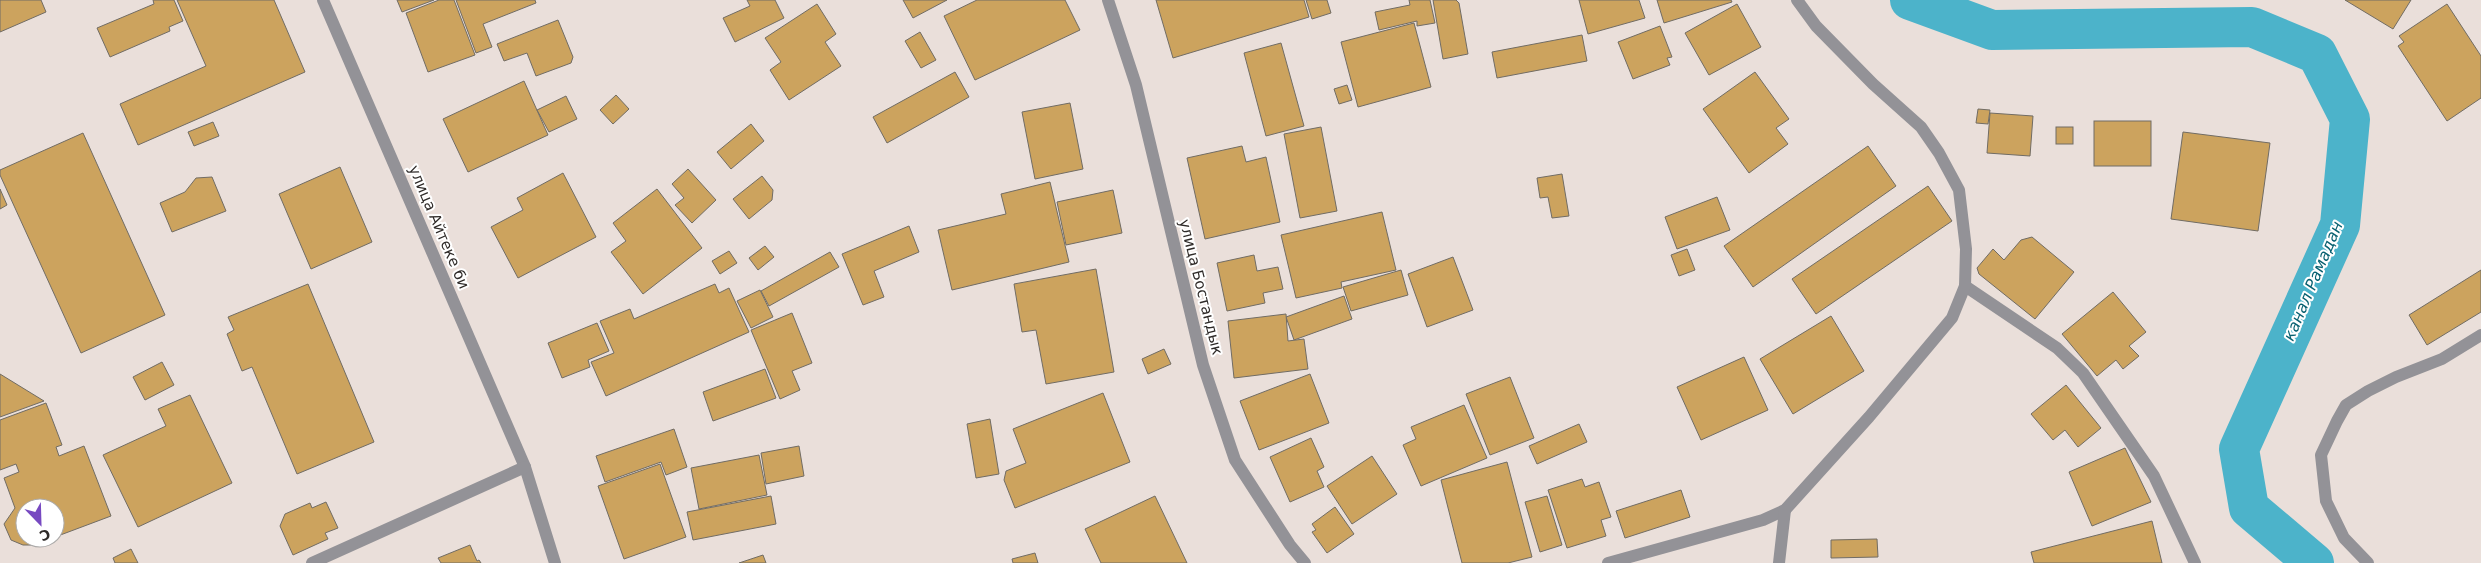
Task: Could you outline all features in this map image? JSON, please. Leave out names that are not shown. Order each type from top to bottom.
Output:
[{"type":"street","name":"улица Айтеке би","points":[[323,0],[525,467],[555,563]]},
{"type":"street","name":"улица Бостандык","points":[[1108,0],[1136,85],[1204,365],[1235,460],[1290,546],[1305,563]]},
{"type":"street","points":[[1608,563],[1763,520],[1785,510],[1869,417],[1952,318],[1965,286],[1966,249],[1959,190],[1939,153],[1921,127],[1873,84],[1816,26],[1797,0]]},
{"type":"street","points":[[1965,286],[2058,348],[2083,373],[2154,476],[2195,563]]},
{"type":"street","points":[[2368,563],[2344,538],[2326,501],[2322,455],[2337,421],[2346,406],[2368,391],[2396,377],[2442,359],[2481,335]]},
{"type":"street","points":[[312,563],[525,467]]},
{"type":"street","points":[[1778,563],[1785,510]]},
{"type":"building","points":[[0,0],[41,0],[46,12],[0,32]]},
{"type":"building","points":[[153,0],[174,0],[183,21],[169,27],[170,31],[110,57],[97,28],[154,4]]},
{"type":"building","points":[[177,0],[274,0],[305,72],[138,145],[120,104],[206,66]]},
{"type":"building","points":[[397,0],[434,0],[402,12]]},
{"type":"building","points":[[439,0],[454,0],[475,55],[428,72],[406,13]]},
{"type":"building","points":[[456,0],[535,0],[536,3],[483,24],[492,47],[476,53]]},
{"type":"building","points":[[747,0],[775,0],[784,18],[735,42],[723,18],[750,6]]},
{"type":"building","points":[[903,0],[947,0],[913,18]]},
{"type":"building","points":[[977,0],[1065,0],[1080,30],[975,80],[944,16]]},
{"type":"building","points":[[1156,0],[1304,0],[1309,17],[1173,58]]},
{"type":"building","points":[[1306,0],[1327,0],[1331,13],[1312,19]]},
{"type":"building","points":[[1409,0],[1430,0],[1435,23],[1417,26],[1417,21],[1379,30],[1375,12],[1410,5]]},
{"type":"building","points":[[1433,0],[1456,0],[1459,3],[1468,54],[1443,59]]},
{"type":"building","points":[[1579,0],[1639,0],[1645,18],[1588,34]]},
{"type":"building","points":[[1657,0],[1731,0],[1732,2],[1664,23]]},
{"type":"building","points":[[2345,0],[2411,0],[2393,29]]},
{"type":"building","points":[[817,4],[836,34],[825,42],[841,66],[789,100],[770,70],[781,62],[765,38]]},
{"type":"building","points":[[1737,4],[1761,47],[1709,75],[1685,33]]},
{"type":"building","points":[[2447,4],[2481,56],[2481,98],[2447,121],[2398,46],[2404,42],[2399,36]]},
{"type":"building","points":[[558,20],[573,57],[571,63],[536,76],[527,53],[504,61],[497,44]]},
{"type":"building","points":[[1414,23],[1431,87],[1358,107],[1341,42]]},
{"type":"building","points":[[1660,26],[1672,57],[1667,58],[1670,65],[1633,79],[1618,42]]},
{"type":"building","points":[[920,32],[936,60],[921,68],[905,41]]},
{"type":"building","points":[[1582,35],[1587,61],[1497,78],[1492,52]]},
{"type":"building","points":[[1281,43],[1304,126],[1266,136],[1244,53]]},
{"type":"building","points":[[955,72],[969,97],[887,143],[873,117]]},
{"type":"building","points":[[1755,72],[1789,119],[1776,128],[1788,144],[1749,173],[1703,109]]},
{"type":"building","points":[[524,81],[548,135],[468,172],[443,119]]},
{"type":"building","points":[[1347,85],[1352,100],[1339,104],[1334,89]]},
{"type":"building","points":[[616,95],[629,109],[613,124],[600,110]]},
{"type":"building","points":[[566,96],[577,119],[549,132],[537,110]]},
{"type":"building","points":[[1070,103],[1083,169],[1035,179],[1022,112]]},
{"type":"building","points":[[1978,109],[1990,110],[1988,124],[1976,123]]},
{"type":"building","points":[[1990,113],[2033,116],[2030,156],[1987,153]]},
{"type":"building","points":[[2094,121],[2151,121],[2151,166],[2094,166]]},
{"type":"building","points":[[213,122],[219,136],[194,146],[188,132]]},
{"type":"building","points":[[751,124],[764,141],[731,169],[717,152]]},
{"type":"building","points":[[1321,127],[1337,211],[1300,218],[1284,134]]},
{"type":"building","points":[[2056,127],[2073,127],[2073,144],[2056,144]]},
{"type":"building","points":[[2183,132],[2270,143],[2258,231],[2171,219]]},
{"type":"building","points":[[83,133],[165,315],[81,353],[0,175],[0,170]]},
{"type":"building","points":[[1242,146],[1246,162],[1266,157],[1280,222],[1205,239],[1187,158]]},
{"type":"building","points":[[1868,146],[1896,186],[1753,287],[1724,246]]},
{"type":"building","points":[[340,167],[372,242],[311,269],[279,194]]},
{"type":"building","points":[[688,169],[716,200],[692,223],[675,205],[684,198],[672,184]]},
{"type":"building","points":[[563,173],[596,237],[518,278],[491,227],[523,210],[517,198]]},
{"type":"building","points":[[1562,174],[1569,216],[1552,218],[1548,197],[1540,198],[1537,178]]},
{"type":"building","points":[[762,176],[773,190],[772,200],[749,219],[733,199]]},
{"type":"building","points":[[212,177],[226,211],[172,232],[160,203],[185,192],[196,178]]},
{"type":"building","points":[[1050,182],[1069,262],[952,290],[938,230],[1006,214],[1001,194]]},
{"type":"building","points":[[1928,186],[1952,221],[1816,314],[1792,279]]},
{"type":"building","points":[[0,189],[7,205],[0,209]]},
{"type":"building","points":[[657,189],[702,248],[643,294],[611,252],[626,241],[613,223]]},
{"type":"building","points":[[1113,190],[1122,233],[1066,245],[1057,202]]},
{"type":"building","points":[[1717,197],[1730,230],[1677,249],[1665,217]]},
{"type":"building","points":[[1382,212],[1396,270],[1341,282],[1342,288],[1296,298],[1281,235]]},
{"type":"building","points":[[909,226],[919,252],[874,271],[884,297],[863,305],[842,254]]},
{"type":"building","points":[[2032,237],[2074,272],[2035,319],[1979,274],[1977,268],[1993,249],[2004,260],[2021,240]]},
{"type":"building","points":[[765,246],[774,257],[758,270],[749,258]]},
{"type":"building","points":[[1687,249],[1695,270],[1679,276],[1671,255]]},
{"type":"building","points":[[729,251],[737,263],[720,274],[712,261]]},
{"type":"building","points":[[830,252],[839,267],[769,306],[761,291]]},
{"type":"building","points":[[1254,255],[1257,271],[1278,267],[1283,289],[1263,293],[1265,303],[1227,311],[1217,263]]},
{"type":"building","points":[[1453,257],[1473,310],[1427,327],[1408,274]]},
{"type":"building","points":[[1096,269],[1114,372],[1046,384],[1036,330],[1022,332],[1014,284]]},
{"type":"building","points":[[1401,270],[1408,295],[1351,311],[1343,287]]},
{"type":"building","points":[[2481,270],[2481,312],[2427,345],[2409,315]]},
{"type":"building","points":[[308,284],[374,442],[297,474],[252,367],[242,371],[227,334],[234,330],[228,317]]},
{"type":"building","points":[[715,284],[719,293],[729,288],[749,332],[606,396],[591,362],[614,353],[600,321],[630,309],[634,319]]},
{"type":"building","points":[[760,290],[773,317],[751,328],[737,301]]},
{"type":"building","points":[[2113,292],[2146,332],[2129,346],[2139,356],[2123,369],[2116,360],[2097,376],[2062,334]]},
{"type":"building","points":[[1344,296],[1352,319],[1294,340],[1286,317]]},
{"type":"building","points":[[792,313],[812,363],[792,371],[800,390],[780,399],[751,330]]},
{"type":"building","points":[[1286,314],[1288,341],[1304,339],[1308,369],[1234,378],[1228,321]]},
{"type":"building","points":[[1831,316],[1864,371],[1793,414],[1760,359]]},
{"type":"building","points":[[597,323],[609,351],[588,360],[590,367],[562,378],[548,343]]},
{"type":"building","points":[[1164,349],[1171,364],[1148,374],[1142,359]]},
{"type":"building","points":[[1744,357],[1768,410],[1701,440],[1677,387]]},
{"type":"building","points":[[162,362],[174,385],[145,400],[133,377]]},
{"type":"building","points":[[765,369],[776,398],[713,421],[703,392]]},
{"type":"building","points":[[0,374],[44,401],[0,417]]},
{"type":"building","points":[[1310,374],[1329,423],[1259,450],[1240,401]]},
{"type":"building","points":[[1510,377],[1534,438],[1490,455],[1466,394]]},
{"type":"building","points":[[2066,385],[2101,428],[2078,447],[2065,430],[2053,440],[2031,414]]},
{"type":"building","points":[[1103,393],[1130,462],[1015,508],[1004,480],[1006,471],[1026,463],[1013,429]]},
{"type":"building","points":[[190,395],[232,483],[138,527],[103,455],[166,426],[158,409]]},
{"type":"building","points":[[46,403],[62,445],[56,447],[59,456],[84,446],[111,516],[65,533],[65,498],[15,498],[15,508],[4,478],[19,472],[16,464],[0,470],[0,420]]},
{"type":"building","points":[[1464,405],[1487,458],[1421,486],[1403,445],[1416,439],[1411,427]]},
{"type":"building","points":[[990,419],[999,474],[976,478],[967,424]]},
{"type":"building","points":[[1579,424],[1587,442],[1537,464],[1529,446]]},
{"type":"building","points":[[674,429],[687,467],[666,475],[661,462],[605,482],[596,456]]},
{"type":"building","points":[[1311,438],[1324,467],[1317,471],[1324,487],[1290,502],[1270,457]]},
{"type":"building","points":[[799,446],[804,476],[766,484],[761,453]]},
{"type":"building","points":[[2125,448],[2151,502],[2092,526],[2069,472]]},
{"type":"building","points":[[759,455],[767,495],[699,509],[691,468]]},
{"type":"building","points":[[1372,456],[1397,494],[1352,524],[1327,486]]},
{"type":"building","points":[[1507,462],[1532,557],[1508,563],[1462,563],[1441,480]]},
{"type":"building","points":[[660,464],[686,537],[624,559],[598,486]]},
{"type":"building","points":[[1582,479],[1585,487],[1599,482],[1611,517],[1601,520],[1606,536],[1567,548],[1548,490]]},
{"type":"building","points":[[1681,490],[1690,517],[1625,538],[1616,511]]},
{"type":"building","points":[[771,496],[776,524],[693,540],[687,512]]},
{"type":"building","points":[[1155,496],[1187,563],[1101,563],[1085,529]]},
{"type":"building","points":[[1547,496],[1562,545],[1540,552],[1525,502]]},
{"type":"building","points":[[326,502],[338,528],[325,533],[328,539],[293,555],[280,526],[285,514],[310,503],[312,508]]},
{"type":"building","points":[[1335,507],[1354,534],[1327,553],[1312,532],[1316,530],[1312,524]]},
{"type":"building","points":[[15,508],[15,542],[11,540],[4,524]]},
{"type":"building","points":[[2152,521],[2162,563],[2034,563],[2031,552]]},
{"type":"building","points":[[1877,539],[1878,557],[1831,558],[1831,540]]},
{"type":"building","points":[[470,545],[477,561],[479,560],[481,563],[441,563],[438,558]]},
{"type":"building","points":[[131,549],[138,563],[115,563],[113,558]]},
{"type":"building","points":[[1035,553],[1038,563],[1013,563],[1012,559]]},
{"type":"building","points":[[763,555],[766,563],[739,563]]},
{"type":"waterway","name":"канал Рамадан","points":[[1910,0],[1992,30],[2252,27],[2317,54],[2350,119],[2340,225],[2239,449],[2249,508],[2314,563]]}]
